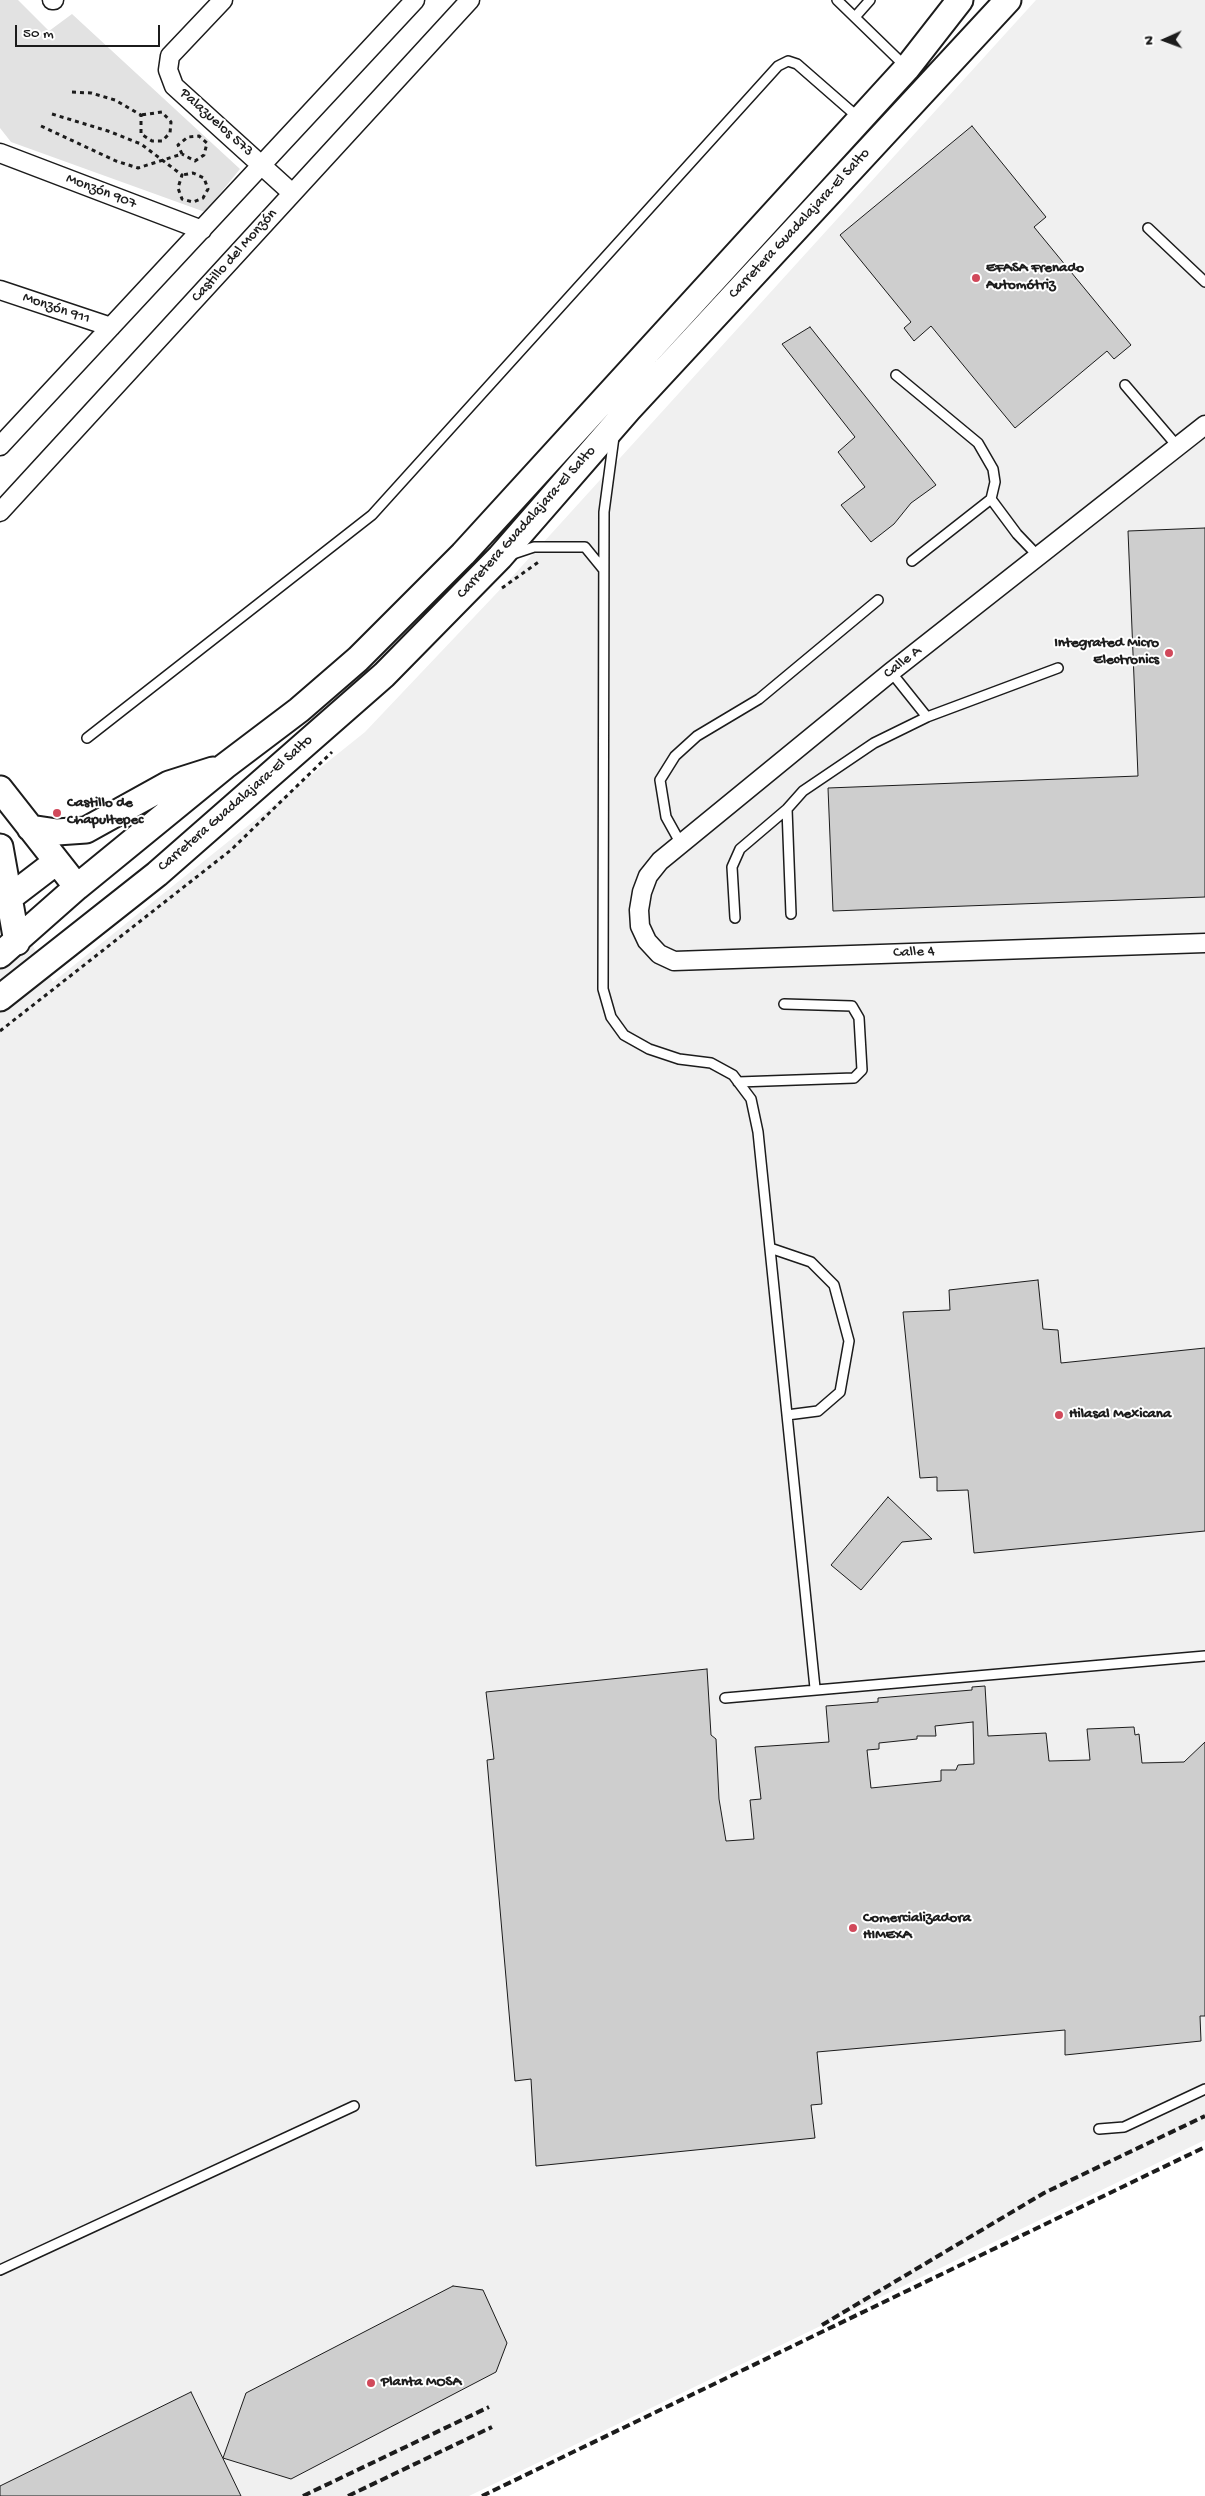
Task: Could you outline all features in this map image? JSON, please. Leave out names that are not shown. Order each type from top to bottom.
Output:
[{"type":"main road","name":"Carretera Guadalajara-El Salto","points":[[9,949],[76,888],[225,766],[299,710],[358,659],[463,554],[907,68],[960,0]]},
{"type":"main road","name":"Carretera Guadalajara-El Salto","points":[[0,998],[157,874],[384,675],[500,558],[616,425],[1008,0]]},
{"type":"main road","points":[[30,828],[57,832],[86,830],[169,784],[225,766]]},
{"type":"main road","points":[[0,789],[76,888]]},
{"type":"main road","points":[[0,847],[9,898],[9,949]]},
{"type":"main road","points":[[9,898],[56,862]]},
{"type":"street","name":"Palazuelos 573","points":[[223,0],[170,56],[168,70],[174,86],[292,194]]},
{"type":"street","points":[[1,444],[263,166],[415,0]]},
{"type":"street","name":"Castillo del Monzón","points":[[0,512],[470,0]]},
{"type":"street","name":"Monzón 907","points":[[0,153],[202,230]]},
{"type":"street","name":"Monzón 911","points":[[0,290],[111,327]]},
{"type":"street","name":"Calle A","points":[[640,926],[639,910],[642,892],[648,876],[660,861],[891,672],[1205,425]]},
{"type":"street","name":"Calle 4","points":[[640,926],[647,940],[659,954],[674,961],[1205,943]]},
{"type":"lane","points":[[837,0],[907,68]]},
{"type":"lane","points":[[854,17],[870,0]]},
{"type":"lane","points":[[87,738],[372,515],[778,66],[788,61],[797,64],[860,119]]},
{"type":"lane","points":[[1148,228],[1205,282]]},
{"type":"lane","points":[[896,375],[978,443],[993,469],[995,482],[991,499],[912,562]]},
{"type":"lane","points":[[1125,385],[1178,447]]},
{"type":"lane","points":[[616,425],[606,496],[603,569],[603,988],[611,1017],[624,1035],[657,1051],[679,1058],[712,1063],[733,1075],[750,1099],[758,1132],[815,1688]]},
{"type":"lane","points":[[991,499],[1017,534],[1038,556]]},
{"type":"lane","points":[[500,558],[534,547],[585,547],[593,554],[603,569]]},
{"type":"lane","points":[[681,844],[666,817],[660,780],[675,756],[697,736],[759,699],[878,600]]},
{"type":"lane","points":[[735,918],[732,867],[740,849],[804,791],[874,743],[927,717],[1058,668]]},
{"type":"lane","points":[[891,672],[927,717]]},
{"type":"lane","points":[[786,809],[791,914]]},
{"type":"lane","points":[[738,1082],[854,1078],[862,1070],[859,1018],[852,1006],[784,1004]]},
{"type":"lane","points":[[770,1248],[811,1262],[834,1285],[849,1341],[840,1392],[818,1411],[787,1415]]},
{"type":"lane","points":[[725,1698],[815,1688],[1205,1656]]},
{"type":"lane","points":[[1099,2130],[1124,2127],[1205,2089]]},
{"type":"lane","points":[[0,2270],[354,2106]]},
{"type":"path","points":[[72,92],[91,93],[115,100],[141,115],[162,112],[171,122],[170,134],[162,141],[152,141],[142,134],[141,115]]},
{"type":"path","points":[[52,114],[108,131],[141,144],[182,175]]},
{"type":"path","points":[[41,126],[116,161],[138,168],[182,154],[195,161],[204,155],[207,143],[198,136],[188,137],[178,145],[182,154]]},
{"type":"path","points":[[193,173],[204,178],[208,188],[203,198],[193,202],[182,199],[178,188],[182,175],[193,173]]},
{"type":"shaded area","points":[[0,0],[18,0],[49,31],[72,14],[240,169],[205,212],[11,142],[0,128]]},
{"type":"shaded area","points":[[1036,0],[1205,0],[1205,2140],[469,2496],[0,2496],[0,887],[53,982],[365,732],[511,578]]},
{"type":"building","name":"EFASA Frenado Automótriz","points":[[972,126],[1046,217],[1034,227],[1131,345],[1114,359],[1107,351],[1015,428],[931,326],[914,341],[904,328],[911,322],[840,235]]},
{"type":"building","points":[[810,327],[936,485],[911,503],[894,524],[871,542],[841,505],[865,487],[838,452],[855,437],[782,344]]},
{"type":"building","name":"Integrated Micro Electronics","points":[[1205,528],[1205,897],[833,911],[828,788],[1138,776],[1128,531]]},
{"type":"building","name":"Hilasal Mexicana","points":[[1038,1280],[1043,1329],[1058,1330],[1061,1363],[1205,1348],[1205,1531],[974,1553],[968,1490],[937,1491],[937,1477],[920,1478],[903,1312],[950,1310],[949,1290]]},
{"type":"building","points":[[888,1497],[932,1539],[902,1542],[861,1590],[831,1565]]},
{"type":"building","name":"Comercializadora HIMEXA","points":[[707,1669],[711,1735],[716,1739],[719,1799],[726,1841],[754,1839],[750,1800],[761,1799],[755,1747],[829,1742],[826,1706],[878,1702],[878,1698],[972,1690],[972,1687],[985,1686],[988,1736],[1046,1733],[1049,1761],[1090,1760],[1087,1729],[1134,1727],[1135,1735],[1139,1734],[1142,1763],[1184,1762],[1205,1742],[1205,2016],[1200,2016],[1201,2041],[1065,2055],[1065,2030],[817,2052],[822,2104],[811,2105],[815,2138],[536,2166],[531,2079],[515,2081],[487,1760],[494,1759],[486,1692]],"holes":[[[973,1722],[974,1764],[958,1765],[956,1770],[941,1770],[941,1781],[871,1788],[867,1750],[879,1749],[879,1743],[917,1739],[917,1736],[936,1736],[935,1726]]]},
{"type":"building","name":"Planta MOSA","points":[[453,2286],[483,2290],[507,2343],[496,2372],[291,2479],[223,2458],[246,2393]]},
{"type":"building","points":[[191,2392],[241,2496],[0,2496],[0,2486]]},
{"type":"railway","points":[[822,2325],[1044,2193],[1205,2116]]},
{"type":"railway","points":[[482,2496],[1205,2147]]},
{"type":"railway","points":[[303,2496],[489,2407]]},
{"type":"railway","points":[[348,2496],[492,2427]]},
{"type":"place","name":"EFASA Frenado Automótriz","points":[[976,278]]},
{"type":"place","name":"Integrated Micro Electronics","points":[[1169,653]]},
{"type":"place","name":"Castillo de Chapultepec","points":[[57,813]]},
{"type":"place","name":"Hilasal Mexicana","points":[[1059,1415]]},
{"type":"place","name":"Comercializadora HIMEXA","points":[[853,1928]]},
{"type":"place","name":"Planta MOSA","points":[[371,2383]]}]
